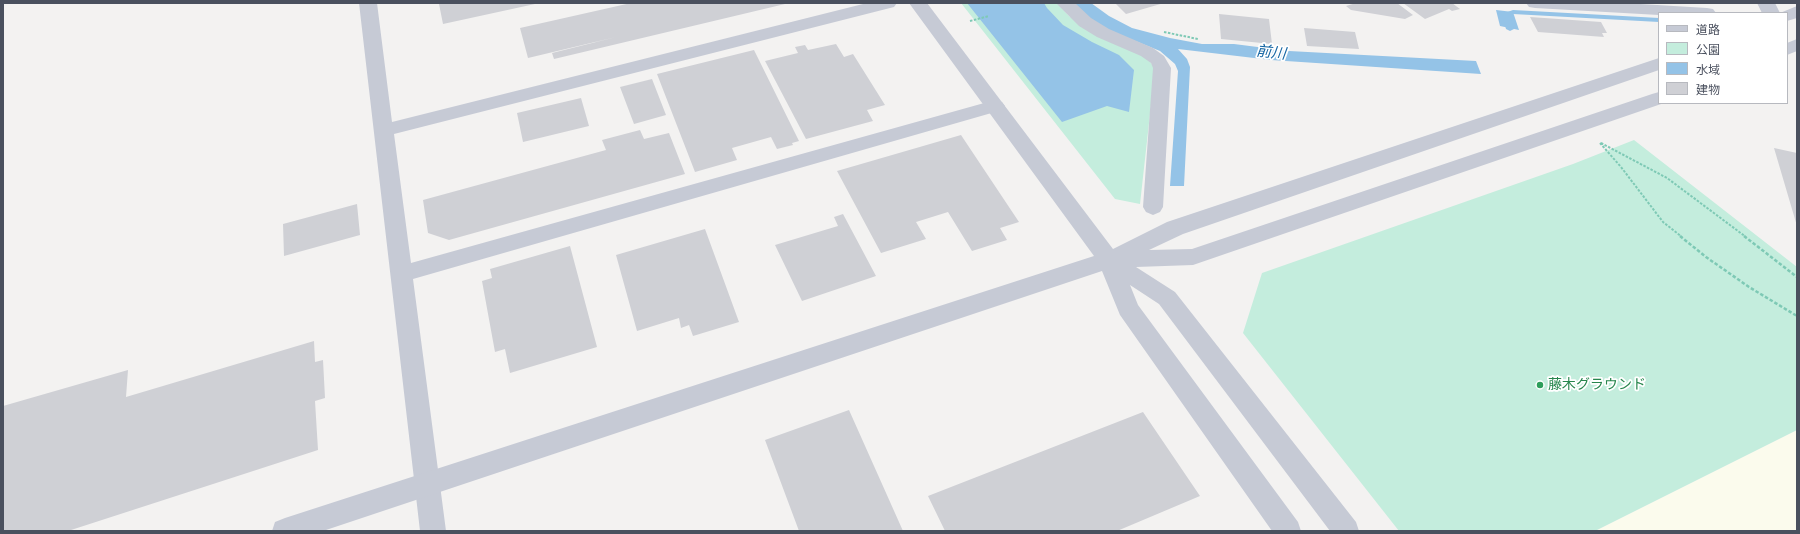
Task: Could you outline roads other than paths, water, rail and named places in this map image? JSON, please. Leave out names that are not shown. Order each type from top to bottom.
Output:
[{"type":"street","points":[[368,3],[432,531]]},
{"type":"street","points":[[384,130],[888,3]]},
{"type":"street","points":[[918,3],[1109,260],[1128,309],[1282,529]]},
{"type":"street","points":[[1065,3],[1085,22],[1103,33],[1148,52],[1158,60],[1162,68],[1153,207]]},
{"type":"street","points":[[1535,3],[1690,12]]},
{"type":"street","points":[[1766,3],[1770,12]]},
{"type":"street","points":[[1788,16],[1797,11]]},
{"type":"street","points":[[285,531],[1109,260],[1175,228],[1658,64]]},
{"type":"street","points":[[1109,260],[1192,257],[1658,98]]},
{"type":"street","points":[[402,274],[995,106]]},
{"type":"street","points":[[1109,260],[1167,298],[1346,531]]},
{"type":"water","points":[[967,3],[1044,3],[1063,25],[1092,42],[1119,55],[1134,70],[1129,112],[1107,106],[1062,122]]},
{"type":"water","name":"前川","points":[[1073,3],[1091,3],[1109,16],[1132,28],[1170,38],[1202,44],[1234,44],[1289,51],[1476,61],[1481,74],[1271,60],[1178,49],[1187,59],[1190,67],[1184,186],[1170,186],[1178,71],[1175,64],[1160,51],[1108,30],[1086,17]]},
{"type":"water","points":[[1496,10],[1513,12],[1519,30],[1500,26]]},
{"type":"waterway","points":[[1510,29],[1506,14],[1513,12],[1658,20]]},
{"type":"place","name":"藤木グラウンド","points":[[1540,385]]}]
